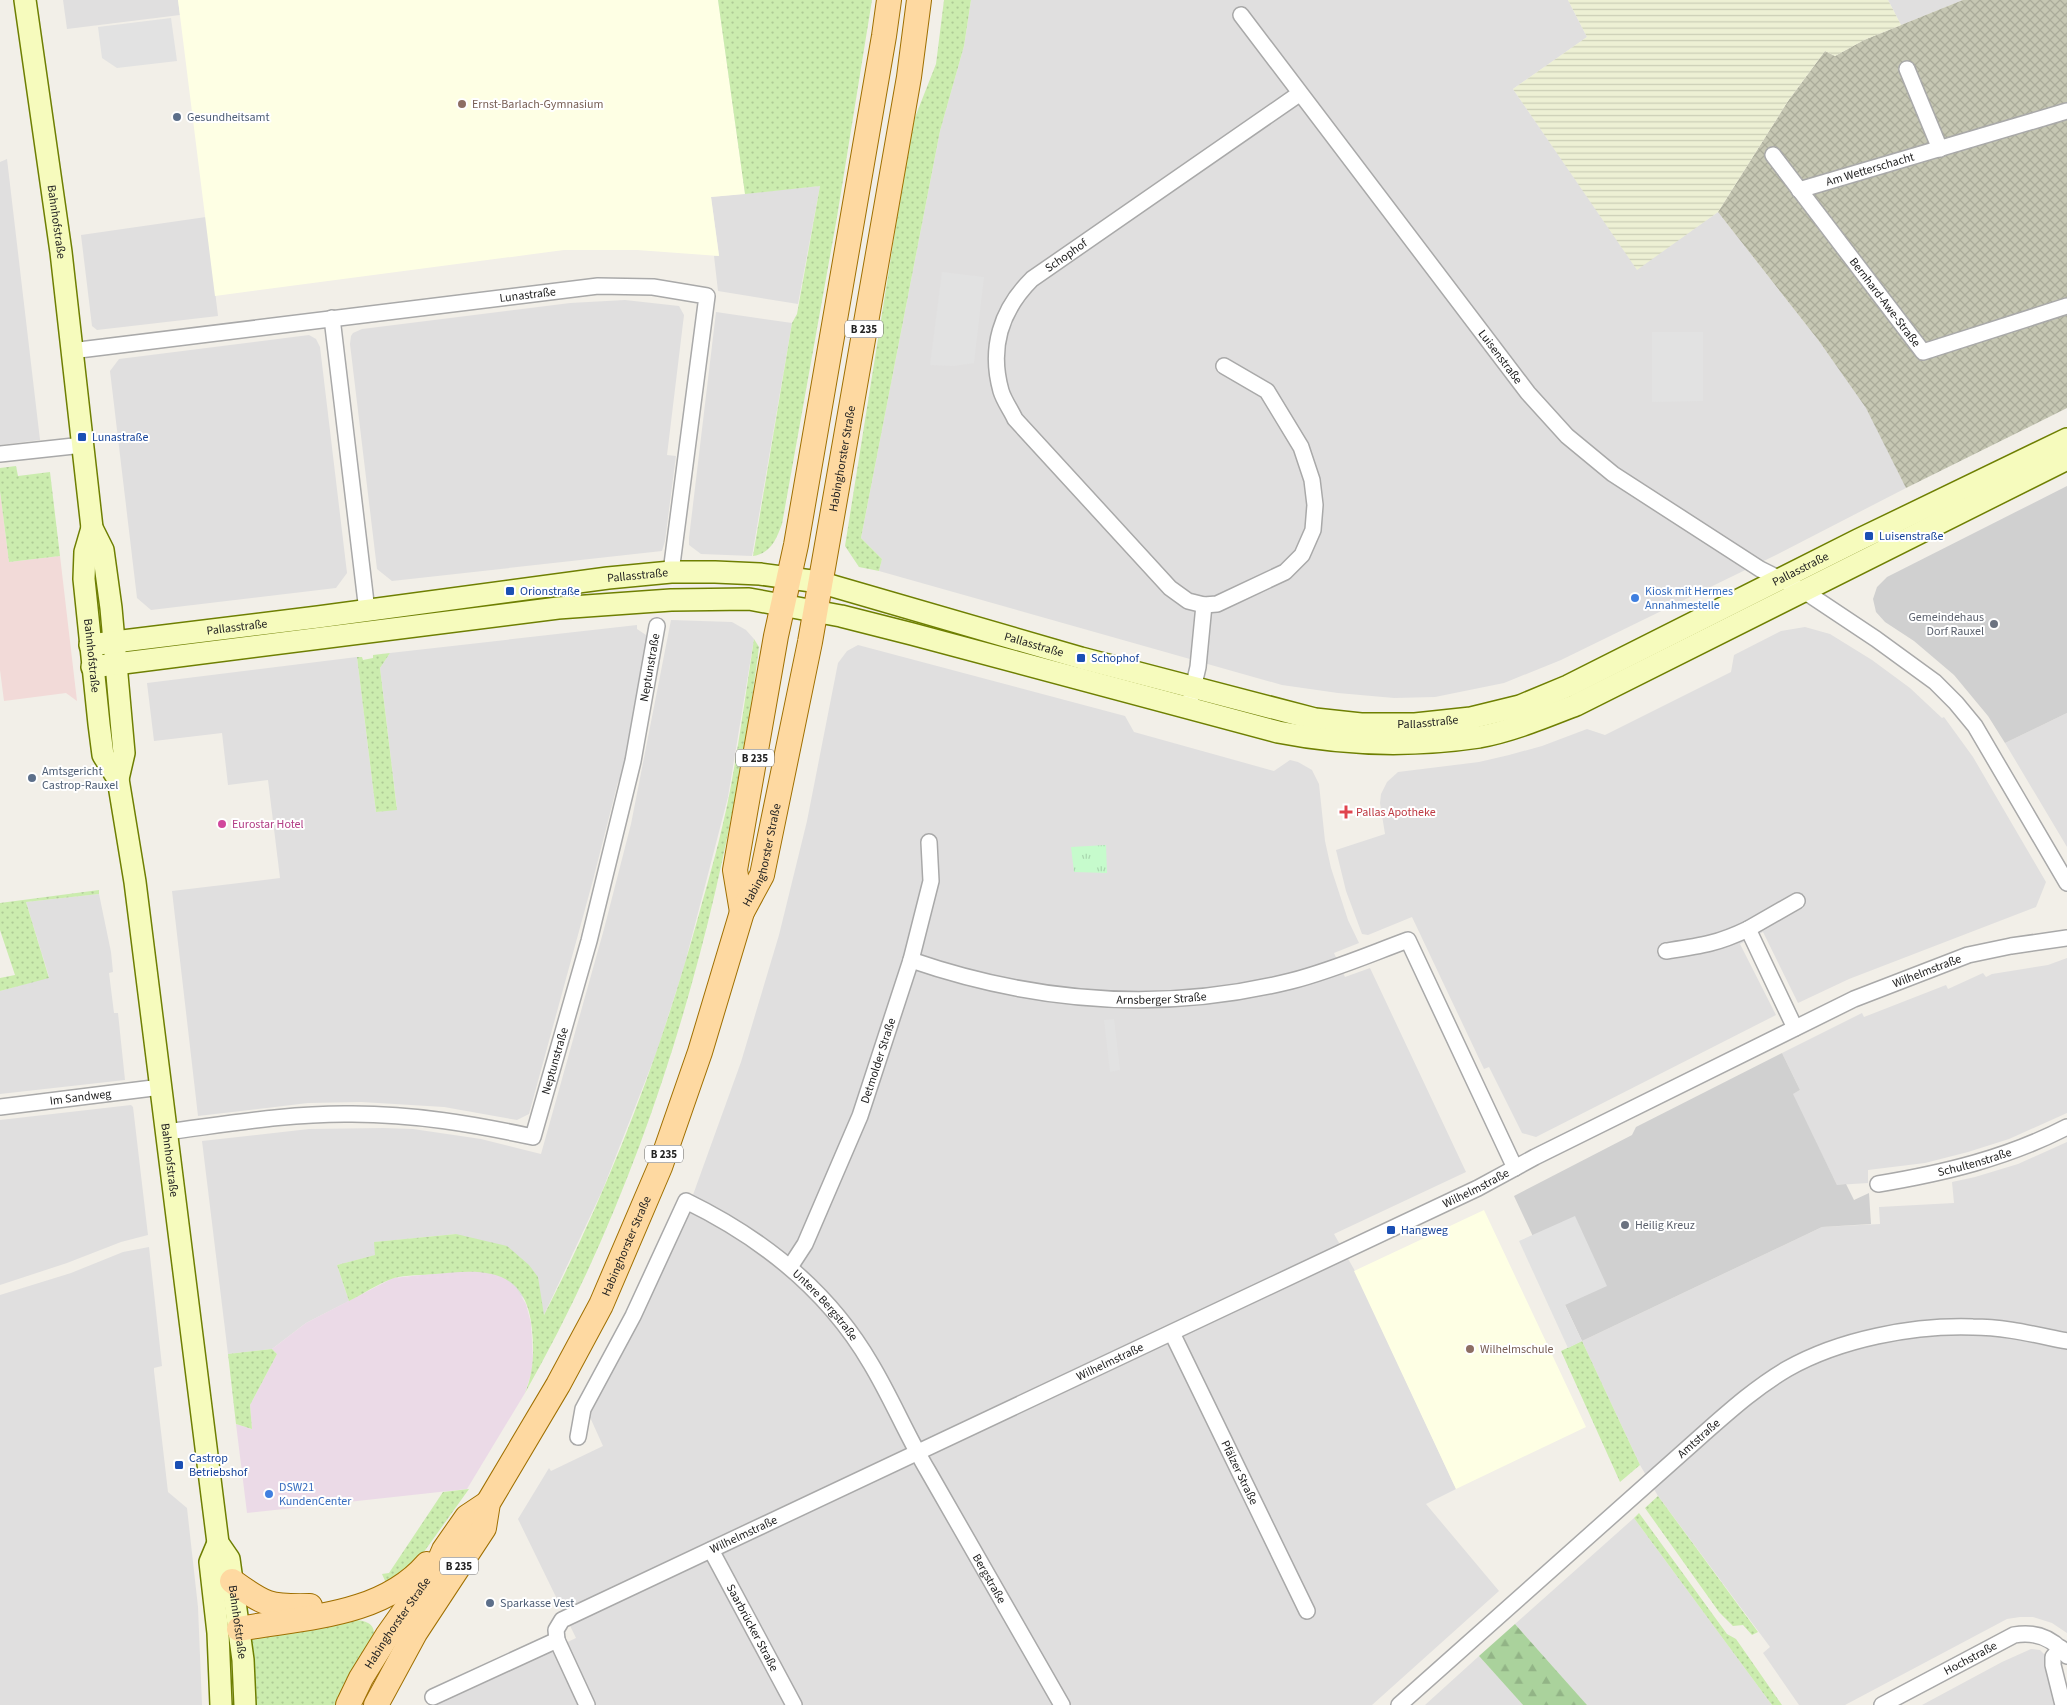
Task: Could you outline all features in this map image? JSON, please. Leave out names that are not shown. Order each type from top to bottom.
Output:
[{"type":"main road","name":"Bahnhofstraße","points":[[25,0],[56,212],[92,528],[103,550],[115,642],[124,753],[118,779],[135,882],[218,1543],[229,1559],[232,1581],[220,1705]]},
{"type":"main road","name":"Habinghorster Straße","points":[[742,912],[736,870],[782,604],[789,577],[824,390],[888,0]]},
{"type":"main road","name":"Habinghorster Straße","points":[[376,1705],[400,1659],[484,1528],[488,1503],[558,1384],[601,1305],[660,1167],[700,1052],[742,912],[762,874],[815,611],[909,77],[919,0]]},
{"type":"main road","name":"Pallasstraße","points":[[90,645],[367,611],[608,578],[671,572],[714,572],[789,577],[819,582],[848,592],[1081,658],[1315,719],[1361,724],[1415,724],[1471,718],[1520,706],[1568,686],[1858,540],[2067,439]]},
{"type":"main road","name":"Pallasstraße","points":[[92,667],[558,608],[706,599],[749,599],[815,611],[912,634],[1278,732],[1311,739],[1362,743],[1398,743],[1480,736],[1528,724],[1576,705],[2067,459]]},
{"type":"main road","name":"Bahnhofstraße","points":[[92,528],[85,552],[84,579],[92,667],[103,755],[118,779]]},
{"type":"main road","name":"Habinghorster Straße","points":[[349,1703],[361,1678],[387,1636],[438,1564],[444,1550],[467,1517],[488,1503]]},
{"type":"main road","name":"Bahnhofstraße","points":[[218,1543],[210,1562],[228,1631],[243,1660],[245,1705]]},
{"type":"main road","name":"B 235","points":[[228,1631],[327,1616],[362,1605],[395,1590],[421,1571],[431,1559],[444,1550]]},
{"type":"main road","name":"B 235","points":[[232,1581],[264,1603],[276,1606],[362,1605]]},
{"type":"main road","points":[[362,1605],[378,1620],[400,1659]]},
{"type":"street","name":"Luisenstraße","points":[[1240,15],[1528,393],[1567,436],[1613,474],[1760,569],[1804,591],[1908,661],[1935,682],[1975,726],[2067,883]]},
{"type":"street","points":[[1908,69],[1940,149]]},
{"type":"street","name":"Schophof","points":[[1204,605],[1188,601],[1170,588],[1015,419],[1001,393],[996,362],[998,336],[1007,309],[1018,293],[1032,279],[1299,94]]},
{"type":"street","name":"Am Wetterschacht","points":[[1799,190],[2067,111]]},
{"type":"street","name":"Bernhard-Awe-Straße","points":[[1774,155],[1923,352],[2067,306]]},
{"type":"street","name":"Lunastraße","points":[[71,351],[598,286],[654,287],[707,296],[671,572]]},
{"type":"street","points":[[332,318],[367,611]]},
{"type":"street","points":[[1188,708],[1198,667],[1204,605],[1217,604],[1284,572],[1302,555],[1313,530],[1315,505],[1312,480],[1301,448],[1267,392],[1224,366]]},
{"type":"street","points":[[0,454],[83,445]]},
{"type":"street","name":"Neptunstraße","points":[[166,1132],[324,1114],[352,1114],[426,1118],[466,1123],[533,1137],[589,941],[633,762],[657,626]]},
{"type":"street","name":"Detmolder Straße","points":[[790,1267],[805,1244],[860,1116],[911,960],[931,880],[929,842]]},
{"type":"street","points":[[1666,951],[1723,941],[1797,901]]},
{"type":"street","points":[[1748,929],[1795,1028]]},
{"type":"street","name":"Wilhelmstraße","points":[[557,1640],[556,1630],[562,1620],[1478,1188],[1854,999],[1968,955],[2011,946],[2067,938]]},
{"type":"street","name":"Arnsberger Straße","points":[[911,960],[954,975],[997,985],[1061,995],[1122,1000],[1194,999],[1293,981],[1408,940],[1516,1168]]},
{"type":"street","name":"Im Sandweg","points":[[0,1107],[161,1087]]},
{"type":"street","name":"Schultenstraße","points":[[1878,1184],[1922,1177],[1972,1165],[2013,1152],[2067,1127]]},
{"type":"street","name":"Untere Bergstraße","points":[[578,1437],[583,1409],[633,1316],[686,1201],[718,1217],[768,1249],[818,1293],[857,1340],[872,1365],[917,1453]]},
{"type":"street","name":"Amtstraße","points":[[1399,1705],[1708,1429],[1747,1396],[1788,1369],[1834,1348],[1882,1335],[1927,1328],[1974,1327],[2022,1332],[2067,1342]]},
{"type":"street","name":"Pfälzer Straße","points":[[1172,1333],[1306,1611]]},
{"type":"street","name":"Bergstraße","points":[[917,1453],[1062,1705]]},
{"type":"street","name":"Saarbrücker Straße","points":[[711,1550],[794,1705]]},
{"type":"street","name":"Hochstraße","points":[[1882,1705],[2014,1635],[2027,1633],[2037,1634],[2049,1639],[2064,1652],[2054,1657],[2053,1665],[2063,1705]]},
{"type":"street","points":[[433,1697],[557,1640],[588,1705]]},
{"type":"shaded area","points":[[63,0],[178,0],[180,15],[67,29]]},
{"type":"shaded area","name":"Ernst-Barlach-Gymnasium","points":[[178,0],[718,0],[745,194],[711,197],[719,256],[637,250],[564,250],[215,296]]},
{"type":"shaded area","points":[[971,0],[1568,0],[1587,37],[1513,89],[1637,269],[1718,212],[1819,341],[1867,408],[1906,488],[1776,555],[1561,660],[1504,683],[1435,697],[1394,698],[1282,685],[879,571],[882,559],[861,538],[940,131],[964,46]]},
{"type":"shaded area","points":[[1568,0],[1888,0],[1901,25],[1864,40],[1835,56],[1825,51],[1788,101],[1718,212],[1637,270],[1513,89],[1587,37]]},
{"type":"shaded area","points":[[1888,0],[1963,0],[1901,25]]},
{"type":"shaded area","points":[[1963,0],[2067,0],[2067,408],[1906,488],[1866,408],[1819,341],[1718,212],[1788,101],[1825,51],[1835,56],[1864,40]]},
{"type":"shaded area","points":[[171,18],[177,61],[117,68],[102,58],[98,27]]},
{"type":"shaded area","points":[[7,159],[40,440],[0,445],[0,162]]},
{"type":"shaded area","points":[[820,186],[798,304],[718,291],[714,256],[719,255],[711,197]]},
{"type":"shaded area","points":[[206,217],[218,316],[97,330],[92,326],[81,235]]},
{"type":"shaded area","points":[[942,272],[984,277],[974,363],[954,366],[930,365]]},
{"type":"shaded area","points":[[625,300],[679,306],[684,315],[667,455],[676,456],[665,541],[662,551],[392,581],[377,569],[350,344],[353,333],[362,329],[570,303]]},
{"type":"shaded area","points":[[716,312],[792,323],[752,556],[701,554],[689,545]]},
{"type":"shaded area","points":[[1652,332],[1703,332],[1703,401],[1652,402]]},
{"type":"shaded area","points":[[309,335],[316,339],[320,347],[347,573],[336,588],[151,610],[137,598],[110,371],[119,359]]},
{"type":"shaded area","points":[[2067,486],[2067,713],[2005,743],[1988,716],[1954,675],[1914,641],[1885,622],[1876,612],[1873,599],[1877,587],[1887,577]]},
{"type":"shaded area","points":[[0,491],[9,562],[60,556],[77,701],[66,693],[4,701],[0,670]]},
{"type":"shaded area","points":[[671,620],[732,622],[746,630],[754,639],[728,797],[684,967],[657,1051],[603,1189],[543,1317],[456,1234],[375,1242],[376,1255],[337,1265],[349,1301],[306,1323],[272,1349],[228,1354],[202,1141],[309,1129],[413,1129],[481,1139],[541,1154],[604,929],[631,824]]},
{"type":"shaded area","points":[[637,625],[637,629],[646,635],[648,645],[621,779],[618,782],[529,1114],[517,1120],[444,1107],[361,1102],[308,1103],[198,1116],[172,891],[280,878],[268,780],[228,785],[222,733],[154,741],[147,683],[357,657],[376,812],[397,809],[380,668],[390,653]]},
{"type":"shaded area","points":[[1805,627],[1830,634],[1872,660],[1910,688],[1942,718],[1944,717],[1973,757],[2046,882],[2036,907],[1849,979],[1798,1003],[1763,932],[1740,944],[1776,1015],[1536,1137],[1522,1133],[1489,1067],[1484,1069],[1412,917],[1368,935],[1362,934],[1346,891],[1336,850],[1385,834],[1380,803],[1381,794],[1387,782],[1398,772],[1479,762],[1542,746],[1587,729],[1605,735],[1731,672],[1734,655],[1781,631]]},
{"type":"shaded area","points":[[858,645],[1125,716],[1134,732],[1274,771],[1290,760],[1298,762],[1312,770],[1319,784],[1325,841],[1331,868],[1348,920],[1359,943],[1334,953],[1345,977],[1370,968],[1466,1172],[1334,1234],[1355,1271],[1456,1489],[1426,1504],[1499,1591],[1372,1705],[435,1705],[576,1638],[518,1519],[549,1468],[551,1471],[603,1446],[589,1415],[681,1228],[741,1062],[779,935],[807,821],[838,663],[847,651]]},
{"type":"shaded area","points":[[2067,713],[2067,847],[2005,743]]},
{"type":"shaded area","points":[[99,894],[111,952],[113,972],[109,973],[114,1013],[118,1013],[125,1080],[0,1094],[0,991],[49,977],[26,902]]},
{"type":"shaded area","points":[[2067,958],[2067,1113],[2009,1139],[1968,1152],[1925,1163],[1868,1170],[1868,1183],[1837,1185],[1792,1094],[1800,1090],[1782,1053],[1862,1013],[1864,1017],[1946,985],[1948,989],[1983,973],[1986,977],[1992,974],[2048,965]]},
{"type":"shaded area","points":[[1114,1019],[1120,1070],[1110,1072],[1104,1020]]},
{"type":"shaded area","points":[[1782,1053],[1800,1090],[1793,1094],[1837,1185],[1846,1184],[1854,1200],[1869,1193],[1871,1224],[1822,1227],[1582,1341],[1514,1196],[1632,1135],[1636,1127]]},
{"type":"shaded area","points":[[131,1105],[133,1107],[148,1235],[121,1242],[67,1263],[0,1285],[0,1120]]},
{"type":"shaded area","points":[[2067,1142],[2067,1633],[2052,1623],[2033,1617],[2007,1619],[1845,1705],[1799,1705],[1763,1653],[1770,1647],[1658,1496],[1640,1465],[1582,1341],[1822,1227],[1880,1224],[1879,1207],[1954,1203],[1952,1182],[2018,1164]]},
{"type":"shaded area","name":"Wilhelmschule","points":[[1484,1210],[1586,1427],[1456,1489],[1354,1271]]},
{"type":"shaded area","points":[[1575,1216],[1607,1286],[1565,1305],[1582,1341],[1568,1348],[1519,1241]]},
{"type":"shaded area","points":[[149,1247],[162,1366],[154,1368],[154,1371],[168,1492],[187,1508],[198,1607],[202,1705],[0,1705],[0,1295],[71,1273],[123,1252]]},
{"type":"shaded area","points":[[460,1271],[482,1271],[501,1275],[516,1288],[526,1304],[531,1323],[533,1358],[532,1371],[525,1393],[467,1489],[247,1513],[236,1424],[252,1429],[250,1405],[277,1354],[272,1349],[306,1323],[393,1278]]},
{"type":"shaded area","points":[[1634,1518],[1772,1705],[1587,1705],[1515,1624]]},
{"type":"shaded area","points":[[2031,1649],[2040,1650],[2046,1656],[2055,1705],[1922,1705],[2002,1662]]},
{"type":"shaded area","points":[[1479,1656],[1523,1705],[1425,1705]]},
{"type":"green space","points":[[718,0],[872,0],[837,217],[782,524],[769,549],[753,556],[792,323],[797,314],[820,186],[745,194]]},
{"type":"green space","points":[[944,0],[971,0],[964,46],[940,131],[861,538],[882,559],[879,571],[859,567],[845,546],[912,125],[936,64]]},
{"type":"green space","points":[[16,466],[18,476],[50,472],[60,556],[9,562],[0,491],[0,468]]},
{"type":"green space","points":[[754,639],[759,647],[745,744],[727,840],[704,936],[678,1031],[647,1125],[611,1217],[571,1306],[525,1393],[533,1361],[532,1329],[528,1309],[521,1294],[512,1283],[500,1276],[486,1273],[453,1272],[404,1276],[383,1283],[349,1301],[337,1265],[375,1255],[374,1242],[456,1234],[507,1246],[529,1265],[538,1277],[544,1315],[591,1218],[612,1169],[651,1068],[684,966],[726,811]]},
{"type":"green space","points":[[390,653],[380,668],[397,810],[376,812],[357,657],[362,657],[363,660],[373,658],[373,655]]},
{"type":"green space","points":[[1106,845],[1107,873],[1074,872],[1071,847]]},
{"type":"green space","points":[[99,890],[99,894],[26,902],[49,978],[0,991],[0,978],[15,975],[0,930],[0,903]]},
{"type":"green space","points":[[1582,1341],[1640,1465],[1620,1482],[1561,1351]]},
{"type":"green space","points":[[272,1349],[277,1354],[250,1405],[252,1429],[236,1424],[228,1354]]},
{"type":"green space","points":[[469,1489],[421,1556],[408,1569],[386,1583],[382,1574],[389,1573],[443,1492]]},
{"type":"green space","points":[[1658,1496],[1758,1632],[1752,1635],[1743,1625],[1733,1626],[1719,1612],[1645,1508]]},
{"type":"green space","points":[[1639,1513],[1727,1634],[1736,1639],[1782,1705],[1772,1705],[1634,1518]]},
{"type":"green space","points":[[352,1620],[368,1623],[373,1627],[374,1635],[337,1705],[255,1705],[249,1639],[323,1628]]},
{"type":"green space","points":[[1515,1624],[1587,1705],[1523,1705],[1479,1656]]},
{"type":"place","name":"Ernst-Barlach-Gymnasium","points":[[462,104]]},
{"type":"place","name":"Gesundheitsamt","points":[[177,117]]},
{"type":"place","name":"Lunastraße","points":[[82,437]]},
{"type":"place","name":"Luisenstraße","points":[[1869,536]]},
{"type":"place","name":"Orionstraße","points":[[510,591]]},
{"type":"place","name":"Kiosk mit Hermes Annahmestelle","points":[[1635,598]]},
{"type":"place","name":"Gemeindehaus Dorf Rauxel","points":[[1994,624]]},
{"type":"place","name":"Schophof","points":[[1081,658]]},
{"type":"place","name":"Amtsgericht Castrop-Rauxel","points":[[32,778]]},
{"type":"place","name":"Pallas Apotheke","points":[[1346,812]]},
{"type":"place","name":"Eurostar Hotel","points":[[222,824]]},
{"type":"place","name":"Heilig Kreuz","points":[[1625,1225]]},
{"type":"place","name":"Hangweg","points":[[1391,1230]]},
{"type":"place","name":"Wilhelmschule","points":[[1470,1349]]},
{"type":"place","name":"Castrop Betriebshof","points":[[179,1465]]},
{"type":"place","name":"DSW21 KundenCenter","points":[[269,1494]]},
{"type":"place","name":"Sparkasse Vest","points":[[490,1603]]}]
